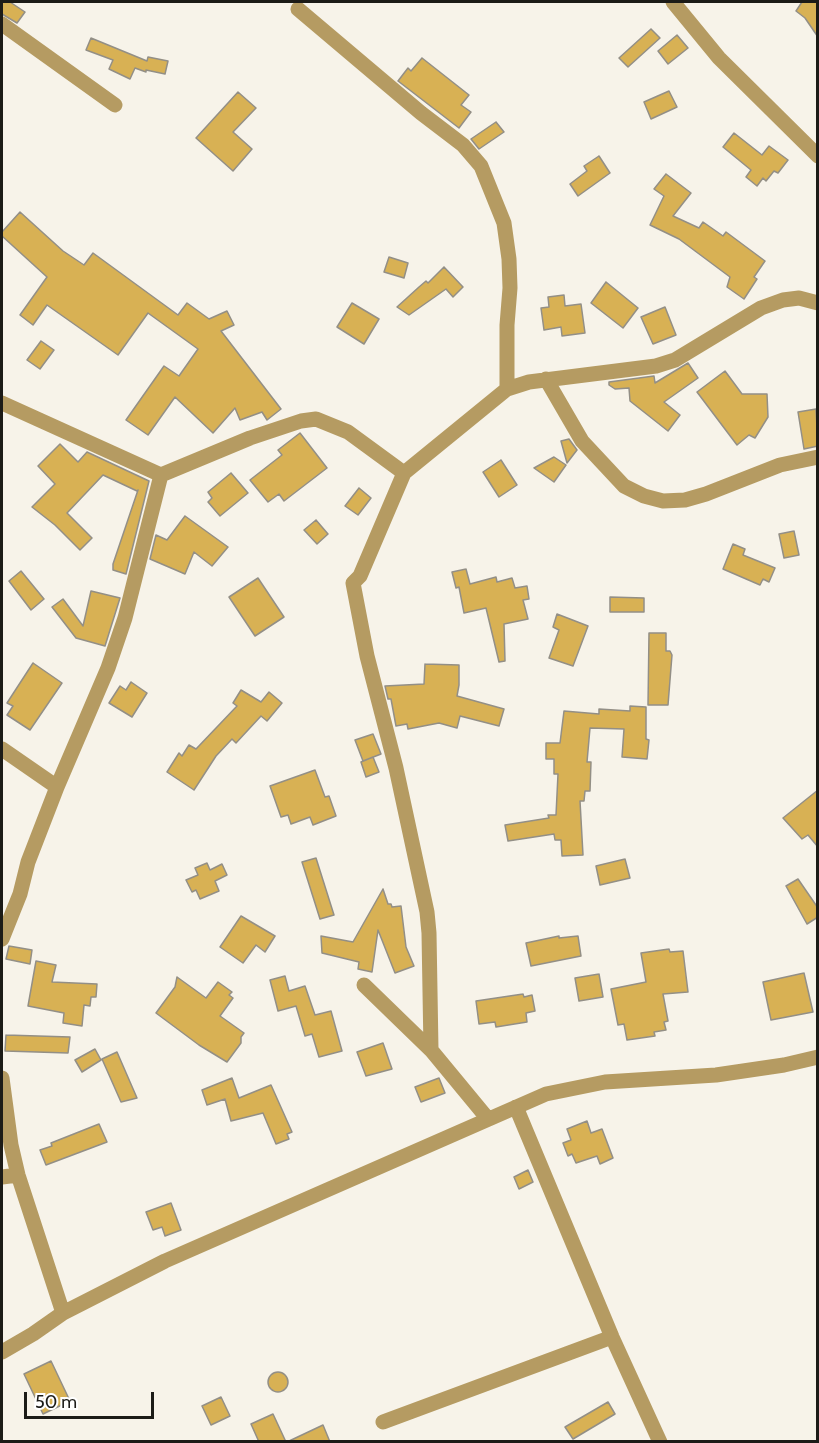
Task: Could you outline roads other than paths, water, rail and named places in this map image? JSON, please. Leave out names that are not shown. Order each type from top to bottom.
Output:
[{"type":"street","points":[[674,2],[719,58],[818,156]]},
{"type":"street","points":[[298,9],[421,113],[463,145],[480,166],[504,223],[509,259],[507,389]]},
{"type":"street","points":[[2,24],[115,105]]},
{"type":"street","points":[[431,1050],[427,912],[396,768],[367,656],[353,583],[360,576],[404,473],[507,389],[529,382],[656,366],[675,360],[761,308],[783,300],[799,298],[818,303]]},
{"type":"street","points":[[546,380],[582,441],[624,486],[644,496],[663,501],[685,500],[780,465],[818,457]]},
{"type":"street","points":[[2,404],[161,475],[250,438],[301,421],[315,419],[348,432],[404,473]]},
{"type":"street","points":[[2,939],[57,787],[111,658],[130,597],[161,475]]},
{"type":"street","points":[[2,748],[57,787]]},
{"type":"street","points":[[364,985],[431,1050],[488,1119]]},
{"type":"street","points":[[2,1352],[63,1313],[165,1261],[546,1094],[605,1082],[716,1074],[783,1065],[818,1057]]},
{"type":"street","points":[[2,1078],[11,1145],[18,1175],[63,1313]]},
{"type":"street","points":[[516,1107],[612,1337],[660,1442]]},
{"type":"street","points":[[2,1177],[18,1175]]},
{"type":"street","points":[[383,1422],[612,1337]]}]
